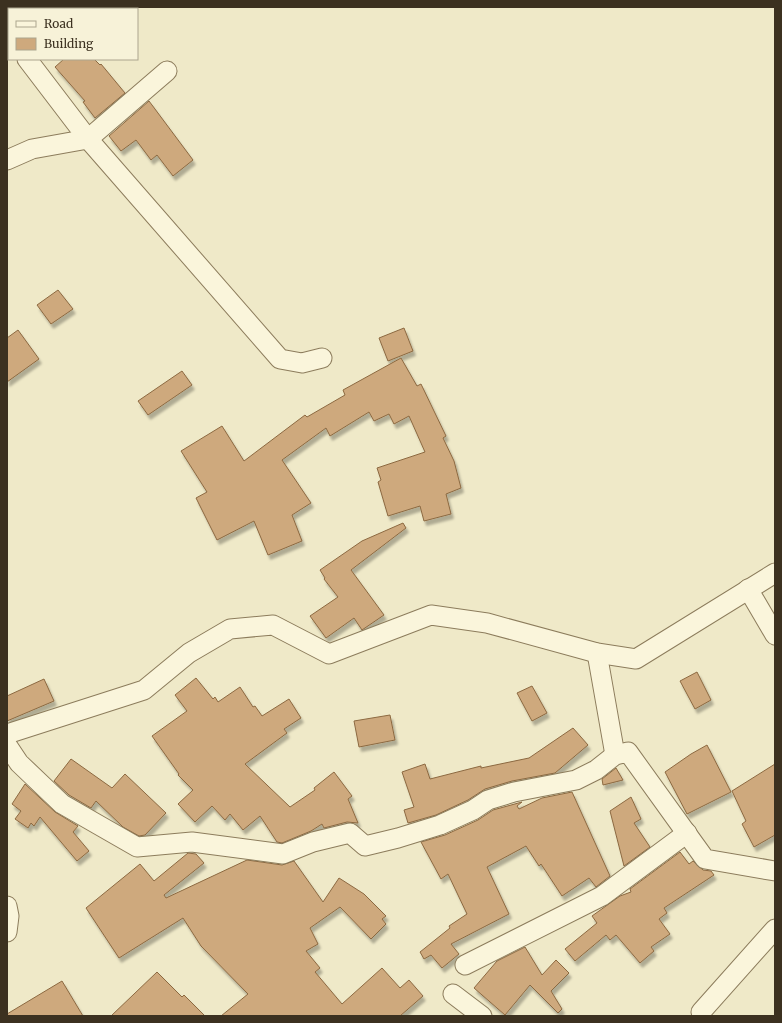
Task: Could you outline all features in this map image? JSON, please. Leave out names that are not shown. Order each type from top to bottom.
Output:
[{"type":"street","points":[[29,60],[88,140],[280,359],[302,363],[322,358]]},
{"type":"street","points":[[7,160],[32,149],[88,140],[167,71]]},
{"type":"street","points":[[7,734],[144,690],[189,653],[230,629],[273,625],[329,654],[431,615],[487,623],[597,653],[636,658],[775,573]]},
{"type":"street","points":[[748,589],[775,635]]},
{"type":"street","points":[[597,653],[615,755]]},
{"type":"street","points":[[7,744],[19,763],[62,804],[137,847],[192,842],[283,854],[312,842],[350,833],[365,846],[398,838],[440,825],[473,810],[488,800],[514,792],[576,780],[596,770],[615,755],[628,752],[705,859],[775,872]]},
{"type":"street","points":[[465,965],[602,896],[686,833]]},
{"type":"street","points":[[7,906],[9,916],[7,932]]},
{"type":"street","points":[[701,1012],[775,929]]},
{"type":"street","points":[[453,994],[482,1016]]},
{"type":"building","points":[[63,60],[95,60],[100,65],[101,64],[125,93],[95,118],[83,102],[85,101],[55,67]]},
{"type":"building","points":[[149,101],[193,160],[173,176],[157,155],[151,160],[136,140],[121,151],[109,136]]},
{"type":"building","points":[[58,290],[73,309],[51,324],[37,305]]},
{"type":"building","points":[[404,328],[413,351],[388,361],[379,338]]},
{"type":"building","points":[[18,330],[39,359],[7,382],[7,338]]},
{"type":"building","points":[[401,358],[417,386],[421,384],[446,436],[443,438],[454,461],[461,488],[446,494],[451,514],[424,521],[420,506],[388,516],[378,482],[381,480],[377,468],[425,452],[409,416],[394,424],[389,414],[374,421],[369,412],[330,436],[326,428],[282,460],[311,503],[292,515],[302,541],[268,555],[254,521],[217,540],[196,498],[207,492],[181,451],[222,426],[244,461],[305,415],[307,417],[345,395],[343,390]]},
{"type":"building","points":[[182,371],[192,385],[148,415],[138,401]]},
{"type":"building","points":[[403,523],[406,528],[351,570],[384,615],[362,630],[354,618],[326,638],[310,616],[338,597],[324,579],[325,578],[320,570],[362,541]]},
{"type":"building","points":[[697,672],[711,700],[695,709],[680,681]]},
{"type":"building","points":[[196,678],[213,699],[215,697],[218,702],[240,687],[253,707],[255,706],[262,716],[289,699],[301,718],[284,729],[287,733],[245,764],[290,807],[315,790],[314,788],[334,772],[352,796],[348,799],[358,823],[347,822],[324,828],[322,824],[311,831],[282,843],[277,842],[260,816],[243,830],[230,814],[225,820],[212,806],[195,822],[178,804],[193,790],[178,775],[179,774],[152,736],[187,711],[175,695]]},
{"type":"building","points":[[44,679],[54,701],[7,721],[7,696]]},
{"type":"building","points":[[532,686],[547,713],[532,721],[517,693]]},
{"type":"building","points":[[390,715],[395,740],[359,747],[354,721]]},
{"type":"building","points":[[573,728],[588,745],[555,773],[512,781],[485,789],[468,800],[436,815],[408,823],[404,810],[414,807],[402,772],[425,764],[430,779],[481,766],[481,768],[529,758]]},
{"type":"building","points":[[707,745],[731,792],[687,814],[665,772]]},
{"type":"building","points":[[71,759],[112,788],[125,774],[166,813],[145,835],[139,836],[123,827],[96,801],[91,808],[69,795],[54,781]]},
{"type":"building","points":[[775,764],[775,835],[754,847],[742,824],[746,821],[732,791]]},
{"type":"building","points":[[616,768],[623,780],[603,785],[602,779]]},
{"type":"building","points":[[25,784],[55,812],[78,826],[73,832],[89,851],[77,861],[40,817],[34,826],[31,823],[28,828],[15,819],[21,811],[12,804]]},
{"type":"building","points":[[572,792],[610,876],[596,887],[589,878],[562,896],[541,864],[539,866],[526,846],[487,867],[509,914],[451,944],[459,954],[442,968],[431,955],[424,959],[420,952],[450,928],[449,926],[467,914],[448,874],[441,879],[421,842],[445,835],[478,820],[493,810],[522,802],[517,806],[519,809],[542,798]]},
{"type":"building","points":[[631,797],[641,819],[634,823],[650,847],[624,866],[610,811]]},
{"type":"building","points":[[680,852],[689,864],[693,861],[703,870],[711,871],[714,875],[664,908],[667,913],[659,919],[670,934],[651,947],[654,951],[640,963],[616,935],[610,940],[606,935],[575,961],[565,949],[597,923],[592,916],[620,896],[631,892],[630,889]]},
{"type":"building","points":[[188,853],[196,854],[204,863],[164,895],[166,898],[247,860],[282,865],[294,861],[323,902],[339,878],[364,894],[386,916],[382,919],[386,924],[371,939],[340,907],[310,928],[318,944],[306,951],[320,968],[315,972],[342,1004],[382,968],[400,988],[409,980],[423,996],[400,1016],[221,1016],[248,994],[201,946],[183,918],[119,958],[86,908],[140,864],[154,881]]},
{"type":"building","points":[[525,947],[542,975],[556,960],[569,973],[551,991],[562,1009],[558,1013],[530,985],[505,1015],[474,988],[497,961]]},
{"type":"building","points":[[157,972],[182,997],[184,995],[205,1016],[111,1016]]},
{"type":"building","points":[[62,981],[83,1016],[7,1016],[7,1014]]}]
